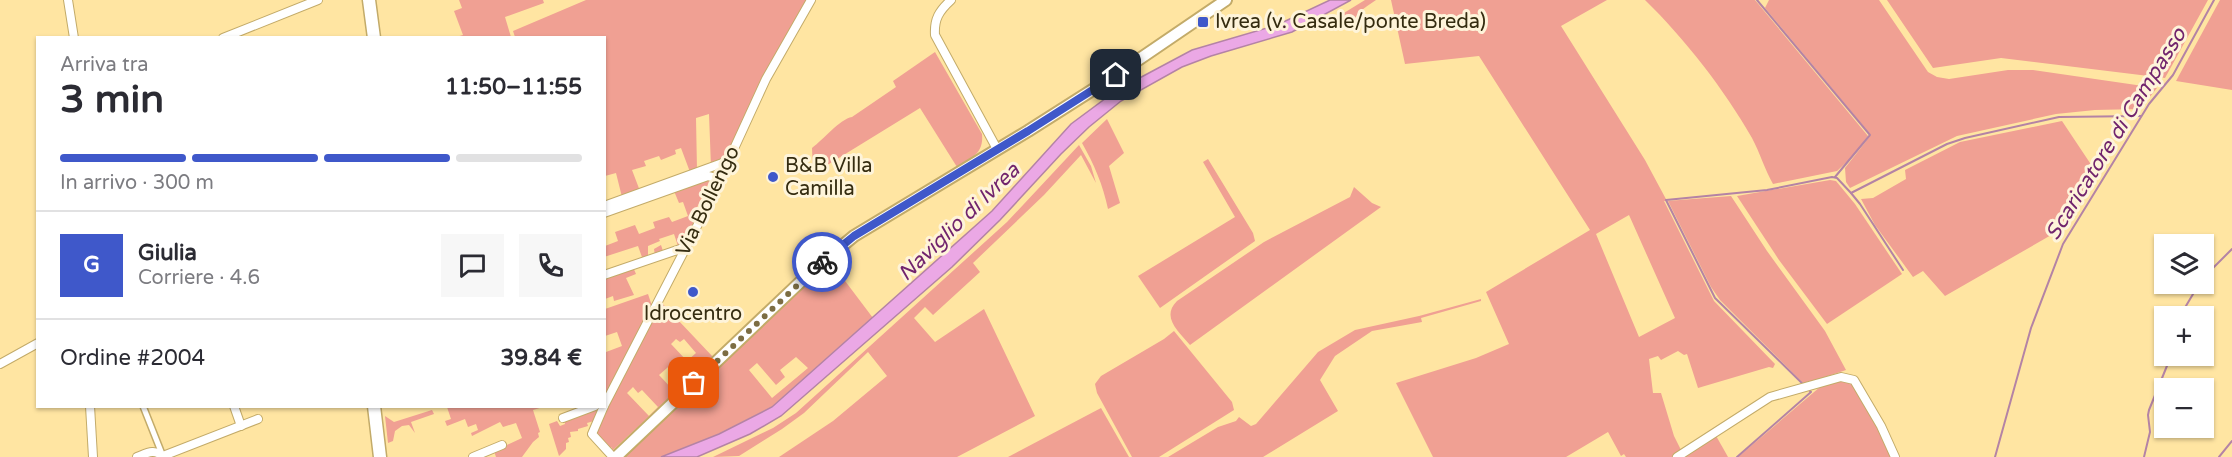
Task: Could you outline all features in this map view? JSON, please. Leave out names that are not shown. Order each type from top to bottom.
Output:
[{"type":"main road","points":[[369,0],[374,36]]},
{"type":"main road","points":[[614,457],[833,252],[854,236],[1116,75],[1226,0]]},
{"type":"main road","points":[[374,408],[380,457]]},
{"type":"street","points":[[68,0],[74,36]]},
{"type":"street","points":[[228,36],[318,0]]},
{"type":"street","name":"Via Bollengo","points":[[606,403],[720,179],[772,69],[811,0]]},
{"type":"street","points":[[951,0],[937,15],[934,24],[935,35],[997,148]]},
{"type":"street","points":[[606,205],[728,161]]},
{"type":"street","points":[[606,212],[708,176],[720,179]]},
{"type":"street","points":[[606,274],[686,247]]},
{"type":"street","points":[[0,364],[36,344]]},
{"type":"street","points":[[1677,457],[1770,397],[1841,377],[1854,380],[1881,426],[1895,457]]},
{"type":"street","points":[[90,408],[93,457]]},
{"type":"street","points":[[143,408],[163,456]]},
{"type":"street","points":[[235,408],[241,426]]},
{"type":"street","points":[[563,418],[575,411],[587,408]]},
{"type":"street","name":"Via Bollengo","points":[[604,408],[591,434],[614,457]]},
{"type":"street","points":[[163,456],[258,419]]},
{"type":"street","points":[[473,457],[502,445]]},
{"type":"street","points":[[138,457],[154,451],[163,456]]},
{"type":"shaded area","points":[[459,0],[543,0],[544,3],[505,17],[511,36],[460,36],[463,35],[454,11],[462,8]]},
{"type":"shaded area","points":[[586,0],[808,0],[726,160],[711,167],[709,114],[696,118],[697,170],[690,172],[681,148],[675,150],[676,154],[661,160],[659,156],[644,161],[646,166],[632,170],[640,191],[622,197],[616,173],[606,176],[606,36],[515,36],[513,31]]},
{"type":"shaded area","points":[[1330,0],[1351,0],[1292,32],[1182,67],[1121,101],[1061,154],[1000,220],[952,267],[781,416],[750,434],[697,457],[661,457],[719,434],[772,407],[992,211],[1071,124],[1117,90],[1192,50],[1277,25]]},
{"type":"shaded area","points":[[1365,0],[1376,0],[1364,8],[1351,28],[1340,22],[1339,16]]},
{"type":"shaded area","points":[[1391,0],[1607,0],[1561,26],[1645,160],[1714,301],[1775,364],[1773,368],[1769,367],[1698,388],[1687,354],[1684,355],[1678,351],[1661,360],[1658,356],[1649,359],[1653,393],[1661,393],[1674,436],[1682,452],[1674,457],[1626,457],[1624,454],[1621,456],[1608,432],[1566,457],[1433,457],[1396,383],[1476,358],[1509,344],[1486,292],[1590,230],[1479,56],[1405,64]],"holes":[[[1629,215],[1675,318],[1639,337],[1596,234]]]},
{"type":"shaded area","points":[[1645,0],[1755,0],[1868,136],[1852,157],[1837,171],[1773,184],[1752,138],[1729,101],[1689,48]]},
{"type":"shaded area","points":[[1769,0],[1879,0],[1928,72],[1937,77],[1949,79],[2008,70],[2033,70],[2157,88],[2140,109],[2056,114],[1957,136],[1850,188],[1846,182],[1845,168],[1871,135],[1765,8]]},
{"type":"shaded area","points":[[1887,0],[2208,0],[2165,78],[2001,58],[1933,68]]},
{"type":"shaded area","points":[[2220,0],[2232,0],[2232,90],[2176,81]]},
{"type":"shaded area","points":[[935,52],[982,134],[981,146],[976,154],[957,167],[920,108],[816,172],[813,171],[812,148],[842,122],[896,87],[893,81]]},
{"type":"shaded area","points":[[1107,119],[1124,153],[1109,166],[1120,203],[1108,209],[1098,175],[1082,143]]},
{"type":"shaded area","points":[[2062,121],[2096,172],[2094,182],[2067,226],[1945,296],[1923,271],[1913,277],[1875,225],[1861,199],[1873,198],[1906,179],[1905,170],[1960,142]]},
{"type":"shaded area","points":[[1079,145],[1091,166],[1096,183],[1081,155],[1044,195],[973,263],[980,272],[933,315],[925,307],[914,318],[935,342],[984,309],[1035,416],[957,457],[779,457],[833,421],[887,376],[868,352],[804,413],[782,429],[739,456],[713,457],[773,428],[796,413],[1007,222]]},
{"type":"shaded area","points":[[1208,159],[1253,233],[1255,241],[1160,308],[1138,276],[1235,217],[1203,162]]},
{"type":"shaded area","points":[[710,180],[694,214],[697,221],[685,245],[655,256],[654,249],[661,245],[663,251],[678,246],[674,234],[648,246],[648,258],[643,260],[638,246],[606,256],[606,246],[618,241],[615,232],[635,225],[639,234],[655,228],[653,222],[669,217],[672,222],[688,216],[683,202],[679,203],[674,191]]},
{"type":"shaded area","points":[[1830,180],[1836,181],[1855,204],[1902,274],[1827,324],[1779,260],[1737,196]]},
{"type":"shaded area","points":[[1354,187],[1372,203],[1381,207],[1190,345],[1176,329],[1171,318],[1172,307],[1177,301],[1264,242],[1350,197]]},
{"type":"shaded area","points":[[1731,196],[1767,251],[1825,331],[1846,370],[1804,384],[1720,300],[1711,287],[1668,201]]},
{"type":"shaded area","points":[[830,261],[873,318],[772,407],[719,434],[661,457],[621,457]],"holes":[[[796,357],[808,368],[772,398],[749,370],[757,363],[776,385],[785,377],[780,370]]]},
{"type":"shaded area","points":[[633,267],[636,274],[626,278],[634,295],[614,301],[613,296],[606,299],[606,277]]},
{"type":"shaded area","points":[[648,294],[652,306],[606,398],[606,352],[622,346],[617,332],[606,336],[606,309]]},
{"type":"shaded area","points":[[1481,299],[1481,301],[1421,318],[1422,322],[1372,331],[1335,356],[1320,380],[1338,411],[1263,457],[1168,457],[1218,427],[1236,421],[1239,417],[1251,426],[1256,424],[1318,352],[1355,330]]},
{"type":"shaded area","points":[[660,301],[713,357],[613,450],[595,435],[596,426]],"holes":[[[676,339],[680,342],[684,339],[696,353],[687,361],[671,344]],[[675,361],[684,372],[679,377],[684,382],[674,391],[659,375]],[[633,387],[638,393],[642,390],[658,407],[649,416],[627,393]]]},
{"type":"shaded area","points":[[1174,331],[1232,402],[1234,410],[1159,457],[1132,457],[1097,393],[1095,384],[1101,376]]},
{"type":"shaded area","points":[[1840,380],[1852,382],[1868,407],[1892,457],[1738,457],[1820,387]]},
{"type":"shaded area","points":[[447,408],[540,408],[533,410],[540,432],[539,437],[522,457],[496,457],[494,451],[522,438],[516,423],[503,427],[500,422],[472,436],[471,433],[478,430],[476,424],[468,427],[465,419],[447,426],[445,421],[451,419]]},
{"type":"shaded area","points":[[601,408],[594,421],[587,423],[588,426],[570,432],[571,437],[568,438],[566,449],[559,456],[549,424],[557,421],[560,426],[565,424],[564,419]]},
{"type":"shaded area","points":[[1101,408],[1129,457],[1008,457]]},
{"type":"shaded area","points":[[432,410],[434,414],[411,422],[415,433],[409,425],[402,426],[395,431],[393,441],[388,443],[385,416],[394,422]]},
{"type":"shaded area","points":[[1715,434],[1728,457],[1681,457]]},
{"type":"waterway","points":[[1757,0],[1870,135],[1835,177]]},
{"type":"waterway","name":"Scaricatore di Campasso","points":[[1995,457],[2031,328],[2063,244],[2149,104],[2173,75],[2214,0]]},
{"type":"waterway","points":[[1737,457],[1811,392],[1715,298],[1666,200],[1767,190],[1832,177],[1837,178],[1851,193],[1947,144],[1965,138],[2059,117],[2141,116]]},
{"type":"waterway","points":[[1851,193],[1903,270]]},
{"type":"waterway","points":[[2214,267],[2232,249]]},
{"type":"waterway","points":[[2186,306],[2193,294]]},
{"type":"waterway","points":[[2144,457],[2150,432],[2149,410],[2167,366]]},
{"type":"waterway","points":[[2219,457],[2232,441]]},
{"type":"way so far","points":[[694,383],[822,262]]},
{"type":"place","name":"Ivrea (v. Casale/ponte Breda)","points":[[1203,22]]},
{"type":"place","name":"B&B Villa Camilla","points":[[773,177]]},
{"type":"place","name":"Idrocentro","points":[[693,292]]},
{"type":"route","points":[[822,262],[854,236],[1116,75]]},
{"type":"water label","name":"Naviglio di Ivrea","points":[[959,222]]}]
